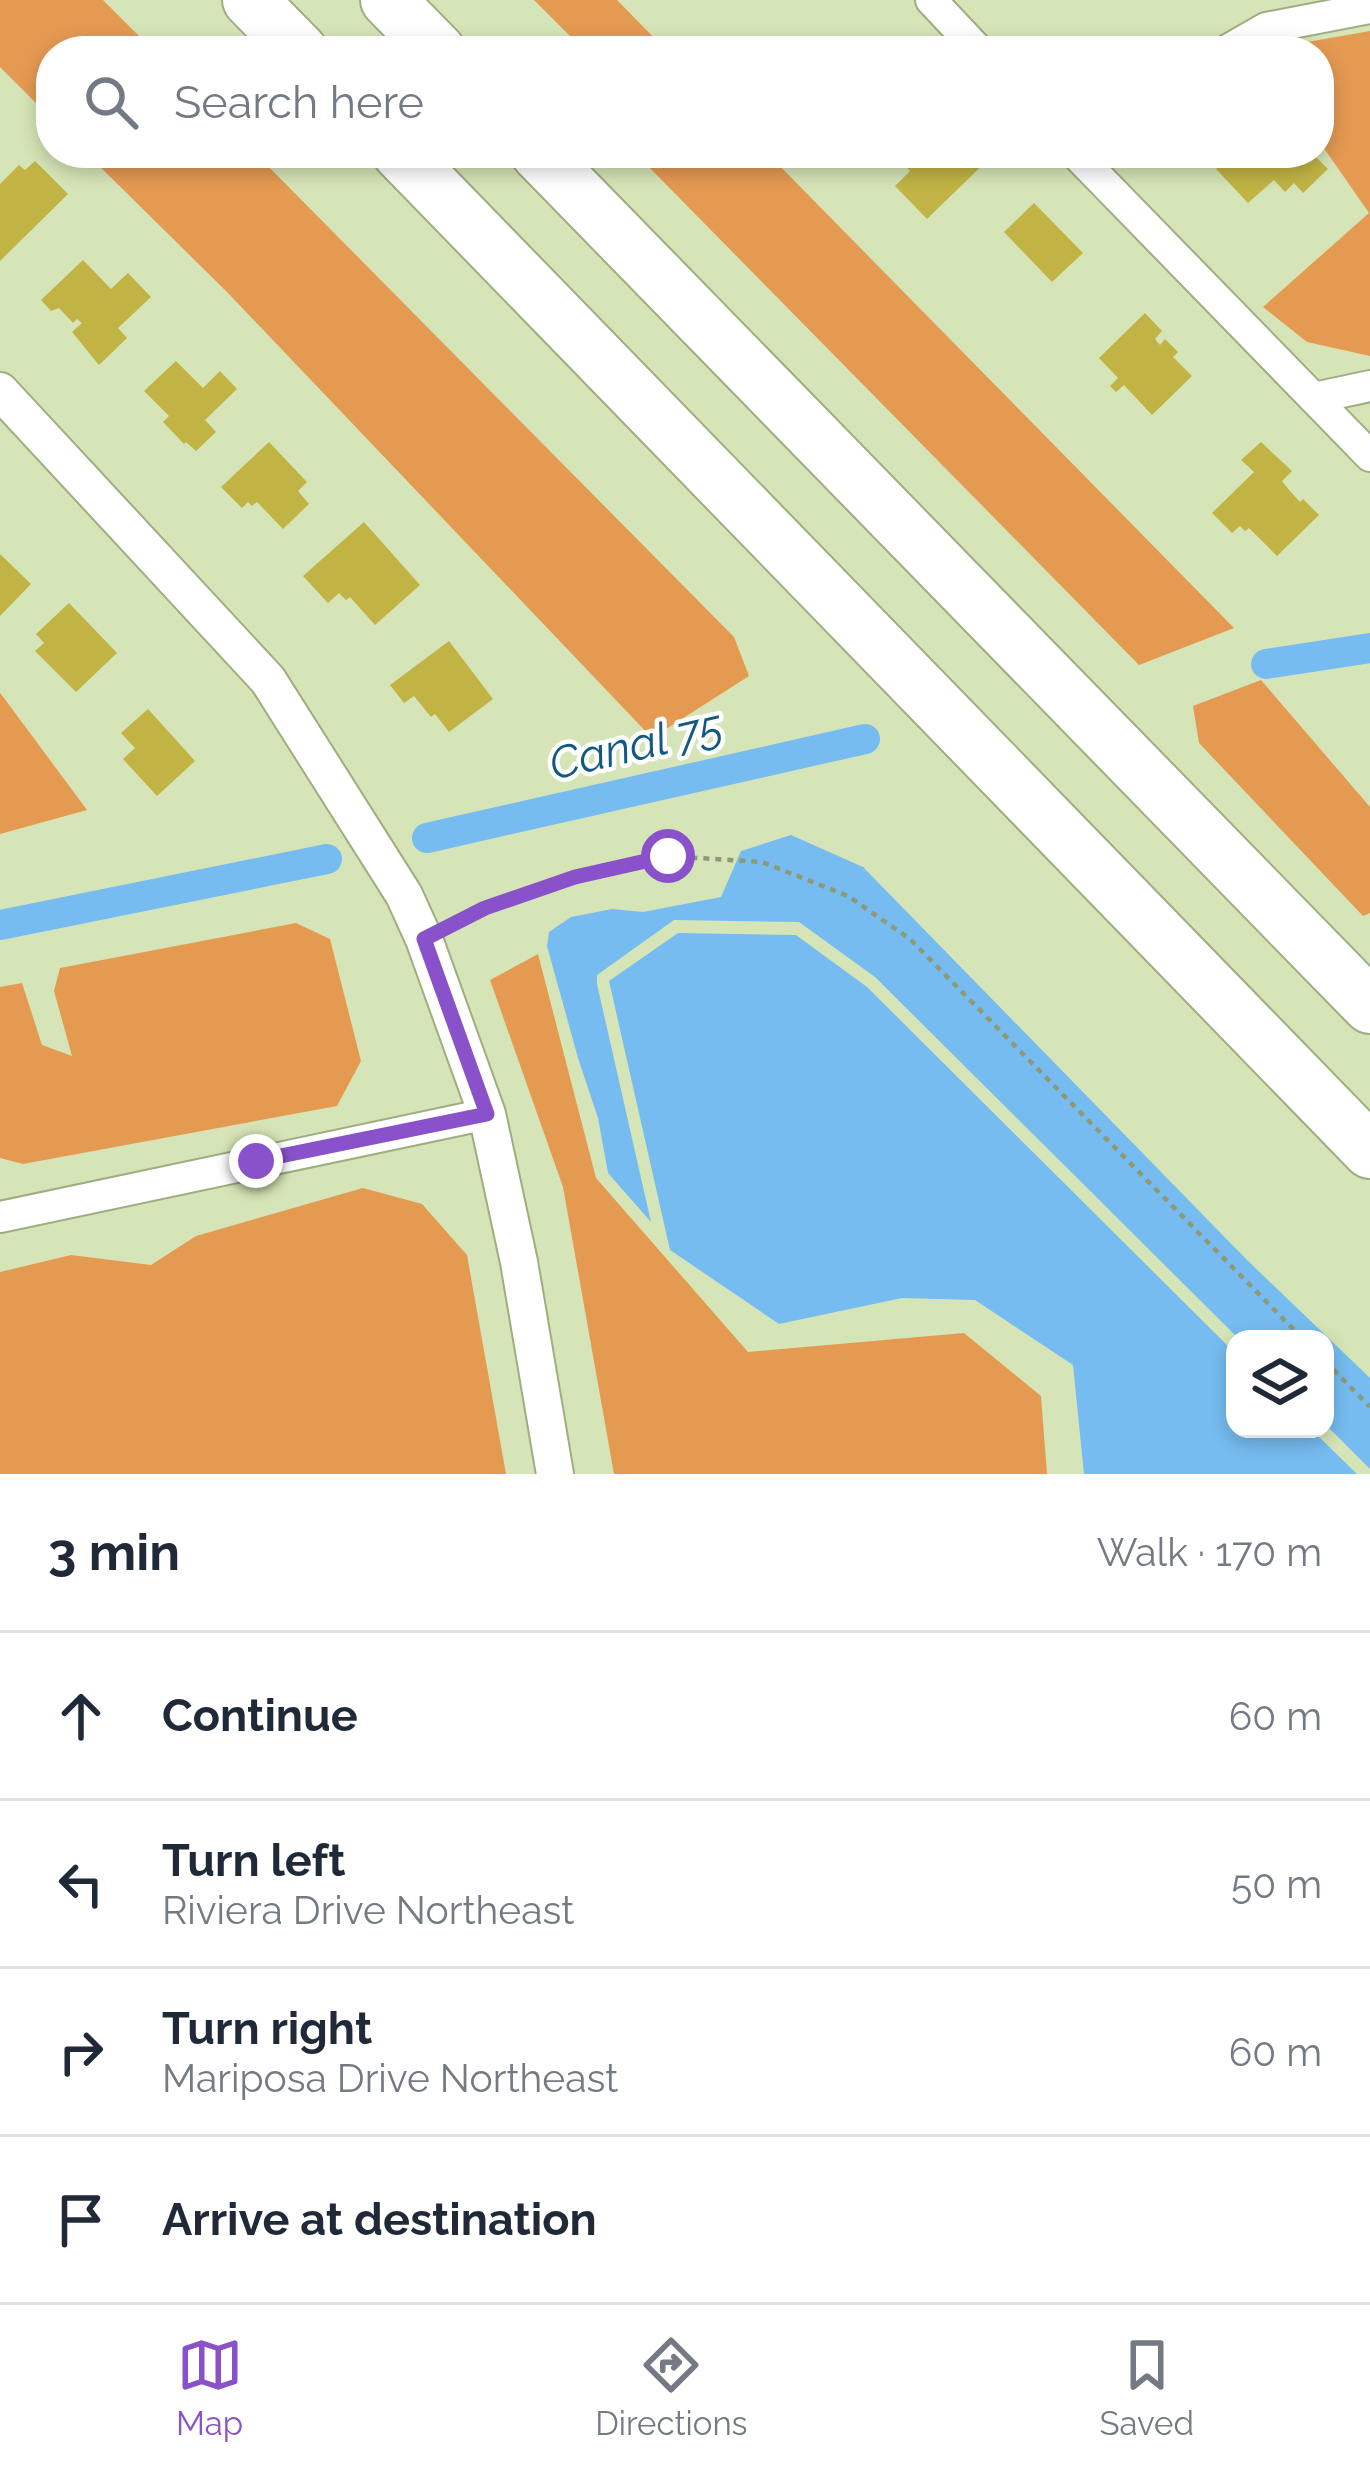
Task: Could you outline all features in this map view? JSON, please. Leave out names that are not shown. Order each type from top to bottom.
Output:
[{"type":"highway","points":[[250,0],[285,36]]},
{"type":"highway","points":[[388,0],[423,36]]},
{"type":"highway","points":[[415,168],[1370,1151]]},
{"type":"highway","points":[[553,168],[1370,1006]]},
{"type":"street","points":[[931,0],[965,36]]},
{"type":"street","points":[[1252,36],[1266,28],[1370,8]]},
{"type":"street","points":[[1098,168],[1370,456]]},
{"type":"street","points":[[1314,398],[1370,386]]},
{"type":"street","points":[[0,392],[270,683],[404,895],[487,1114],[519,1262],[555,1474]]},
{"type":"street","points":[[0,1216],[487,1114]]},
{"type":"path","points":[[424,939],[485,908],[575,877],[668,856],[762,862],[848,896],[910,939],[1295,1330]]},
{"type":"path","points":[[1334,1370],[1370,1407]]},
{"type":"shaded area","points":[[0,0],[103,0],[139,36],[36,36],[36,103],[0,67]]},
{"type":"shaded area","points":[[534,0],[617,0],[652,36],[570,36]]},
{"type":"shaded area","points":[[1370,31],[1370,356],[1307,342],[1263,307],[1369,213],[1334,163],[1334,37]]},
{"type":"shaded area","points":[[101,168],[270,168],[734,637],[749,676],[652,738],[228,293]]},
{"type":"shaded area","points":[[650,168],[782,168],[1234,628],[1139,665]]},
{"type":"shaded area","points":[[1261,680],[1370,807],[1370,913],[1363,916],[1199,743],[1193,706]]},
{"type":"shaded area","points":[[0,693],[4,698],[87,810],[0,834]]},
{"type":"shaded area","points":[[296,923],[330,939],[361,1061],[337,1106],[23,1164],[0,1158],[0,987],[22,983],[42,1045],[72,1056],[54,991],[60,968]]},
{"type":"shaded area","points":[[538,954],[596,1178],[748,1352],[964,1333],[1041,1396],[1047,1474],[614,1474],[563,1187],[490,980]]},
{"type":"shaded area","points":[[363,1188],[422,1204],[467,1255],[506,1474],[0,1474],[0,1272],[71,1255],[151,1265],[196,1236]]},
{"type":"water","points":[[791,835],[863,867],[1320,1330],[1230,1330],[875,977],[799,922],[674,920],[597,975],[651,1222],[608,1173],[598,1118],[547,946],[549,932],[571,917],[612,909],[643,912],[721,897],[741,851]]},
{"type":"water","points":[[678,933],[796,935],[867,987],[1226,1344],[1226,1438],[1320,1438],[1357,1474],[1084,1474],[1073,1365],[975,1300],[902,1298],[779,1324],[670,1250],[609,981]]},
{"type":"water","points":[[1334,1343],[1370,1378],[1370,1469],[1334,1433]]},
{"type":"building","points":[[35,161],[36,168],[42,168],[68,194],[0,261],[0,184],[19,165],[25,170]]},
{"type":"building","points":[[907,168],[980,168],[927,219],[895,186],[910,171]]},
{"type":"building","points":[[1216,169],[1328,169],[1303,193],[1294,183],[1285,192],[1274,180],[1248,203]]},
{"type":"building","points":[[1034,203],[1083,253],[1052,282],[1004,232]]},
{"type":"building","points":[[83,260],[111,289],[128,273],[151,297],[118,328],[127,338],[99,365],[72,332],[82,323],[77,319],[73,323],[59,308],[51,311],[41,300]]},
{"type":"building","points":[[1145,313],[1162,331],[1155,339],[1160,345],[1165,339],[1178,352],[1173,357],[1192,376],[1152,415],[1124,385],[1116,392],[1110,386],[1118,378],[1099,358]]},
{"type":"building","points":[[176,361],[203,388],[220,371],[237,389],[205,420],[216,432],[196,451],[163,422],[169,416],[144,391]]},
{"type":"building","points":[[269,442],[307,482],[298,491],[309,504],[283,529],[257,502],[242,508],[221,487]]},
{"type":"building","points":[[1261,442],[1292,471],[1282,481],[1319,515],[1277,556],[1249,528],[1245,531],[1240,526],[1232,533],[1212,513],[1254,472],[1241,460]]},
{"type":"building","points":[[364,522],[420,585],[375,625],[350,597],[346,600],[339,593],[328,603],[303,576]]},
{"type":"building","points":[[0,554],[31,584],[0,616]]},
{"type":"building","points":[[69,603],[117,653],[76,692],[35,651],[44,643],[36,634]]},
{"type":"building","points":[[449,641],[493,699],[449,732],[414,696],[404,703],[390,685]]},
{"type":"building","points":[[148,709],[195,761],[157,796],[123,759],[135,748],[121,733]]},
{"type":"waterway","name":"Canal 75","points":[[1266,664],[1370,648]]},
{"type":"waterway","name":"Canal 75","points":[[427,838],[865,739]]},
{"type":"waterway","name":"Canal 75","points":[[0,925],[327,859]]},
{"type":"route","points":[[256,1161],[487,1114],[424,939],[485,908],[575,877],[668,856]]}]
